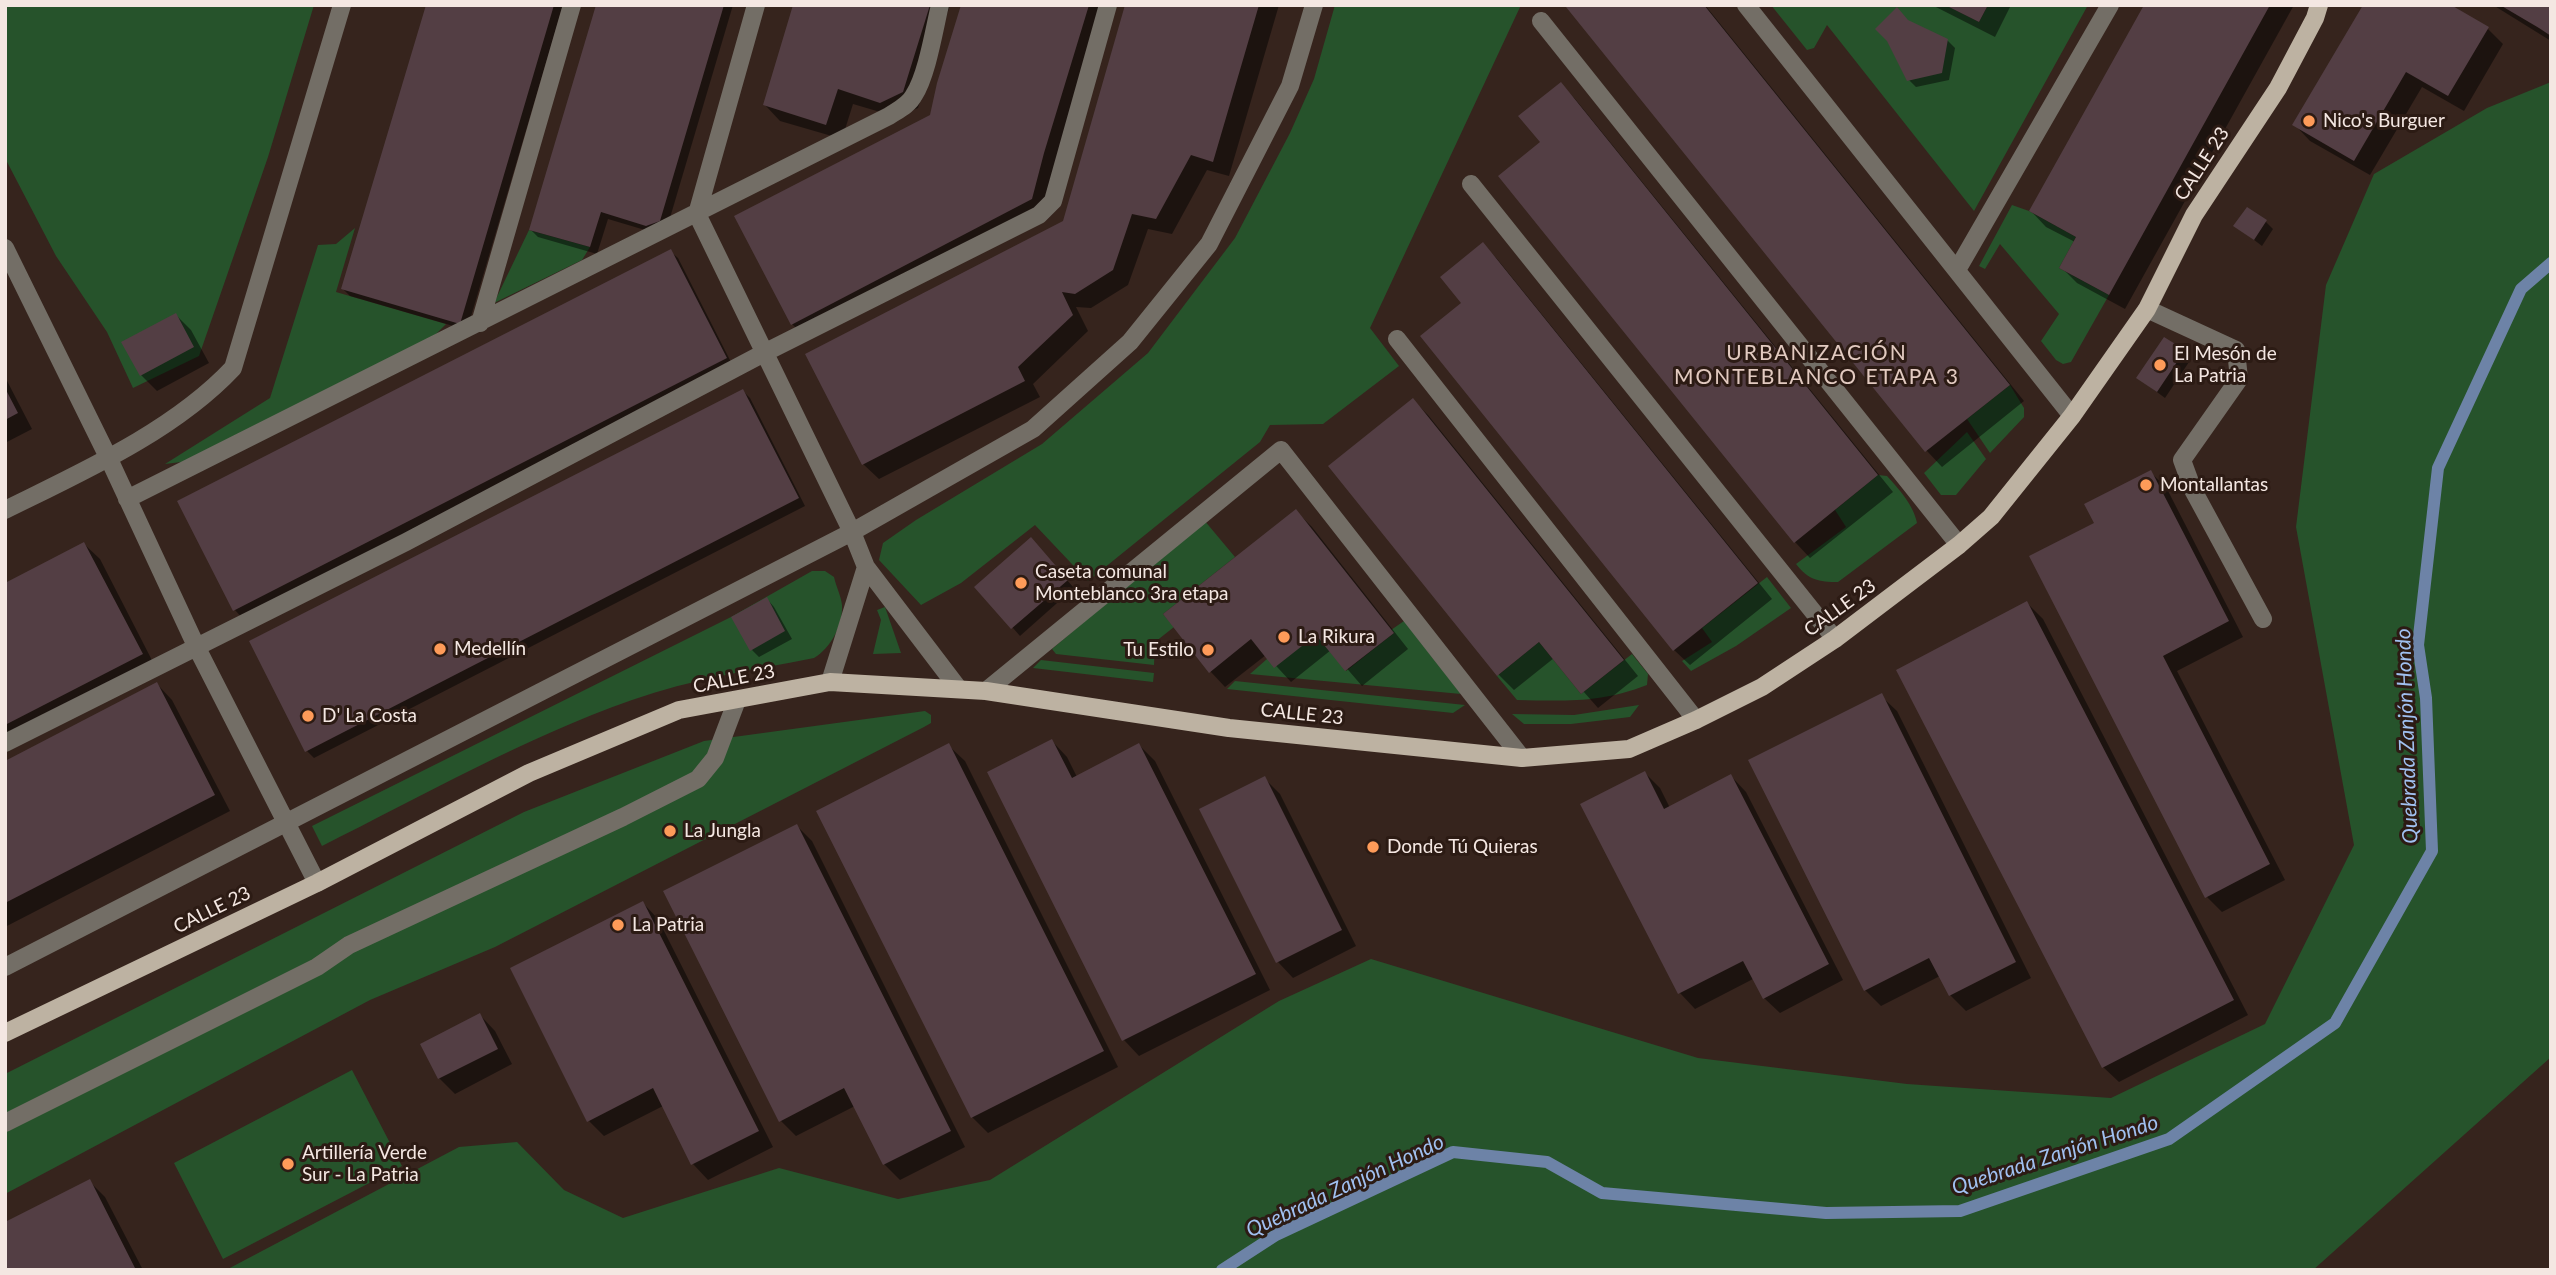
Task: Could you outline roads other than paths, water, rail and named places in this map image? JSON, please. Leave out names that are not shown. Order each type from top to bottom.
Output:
[{"type":"main road","name":"CALLE 23","points":[[5,1033],[317,883],[528,774],[679,710],[737,699],[830,682],[958,688],[1229,728],[1522,758],[1629,749],[1696,720],[1762,687],[1835,639],[1959,545],[1991,517],[2072,416],[2147,309],[2194,215],[2277,88],[2315,18],[2319,5]]},
{"type":"street","points":[[5,510],[109,459],[209,394],[233,369],[342,5]]},
{"type":"street","points":[[480,323],[572,5]]},
{"type":"street","points":[[756,5],[697,214],[852,532],[866,567],[958,688]]},
{"type":"street","points":[[127,499],[889,116],[906,105],[915,95],[940,5]]},
{"type":"street","points":[[5,743],[418,536],[764,353],[1039,215],[1053,201],[1108,5]]},
{"type":"street","points":[[5,967],[852,532],[1033,429],[1130,342],[1209,244],[1290,86],[1314,5]]},
{"type":"street","points":[[1746,5],[2072,416]]},
{"type":"street","points":[[1957,270],[2110,5]]},
{"type":"street","points":[[1541,21],[1959,545]]},
{"type":"street","points":[[1471,184],[1835,639]]},
{"type":"street","points":[[5,248],[109,459],[197,648],[317,883]]},
{"type":"street","points":[[2147,309],[2236,350],[2239,379],[2182,460],[2193,489],[2263,620]]},
{"type":"street","points":[[1396,339],[1696,720]]},
{"type":"street","points":[[986,691],[1281,450],[1522,758]]},
{"type":"street","points":[[830,682],[866,567]]},
{"type":"street","points":[[5,1123],[317,967],[349,945],[623,817],[698,779],[715,758],[737,699]]},
{"type":"waterway","name":"Quebrada Zanjón Hondo","points":[[1222,1270],[1276,1235],[1453,1152],[1547,1162],[1602,1193],[1826,1213],[1960,1211],[2169,1139],[2335,1023],[2432,851],[2426,698],[2418,645],[2438,468],[2521,289],[2551,263]]},
{"type":"place","name":"Nico's Burguer","points":[[2309,121]]},
{"type":"place","name":"El Mesón de La Patria","points":[[2160,365]]},
{"type":"place","name":"Montallantas","points":[[2146,485]]},
{"type":"place","name":"Caseta comunal Monteblanco 3ra etapa","points":[[1021,583]]},
{"type":"place","name":"La Rikura","points":[[1284,637]]},
{"type":"place","name":"Medellín","points":[[440,649]]},
{"type":"place","name":"Tu Estilo","points":[[1208,650]]},
{"type":"place","name":"D' La Costa","points":[[308,716]]},
{"type":"place","name":"La Jungla","points":[[670,831]]},
{"type":"place","name":"Donde Tú Quieras","points":[[1373,847]]},
{"type":"place","name":"La Patria","points":[[618,925]]},
{"type":"place","name":"Artillería Verde Sur - La Patria","points":[[288,1164]]},
{"type":"district","name":"URBANIZACIÓN MONTEBLANCO ETAPA 3","points":[[1817,365]]}]
